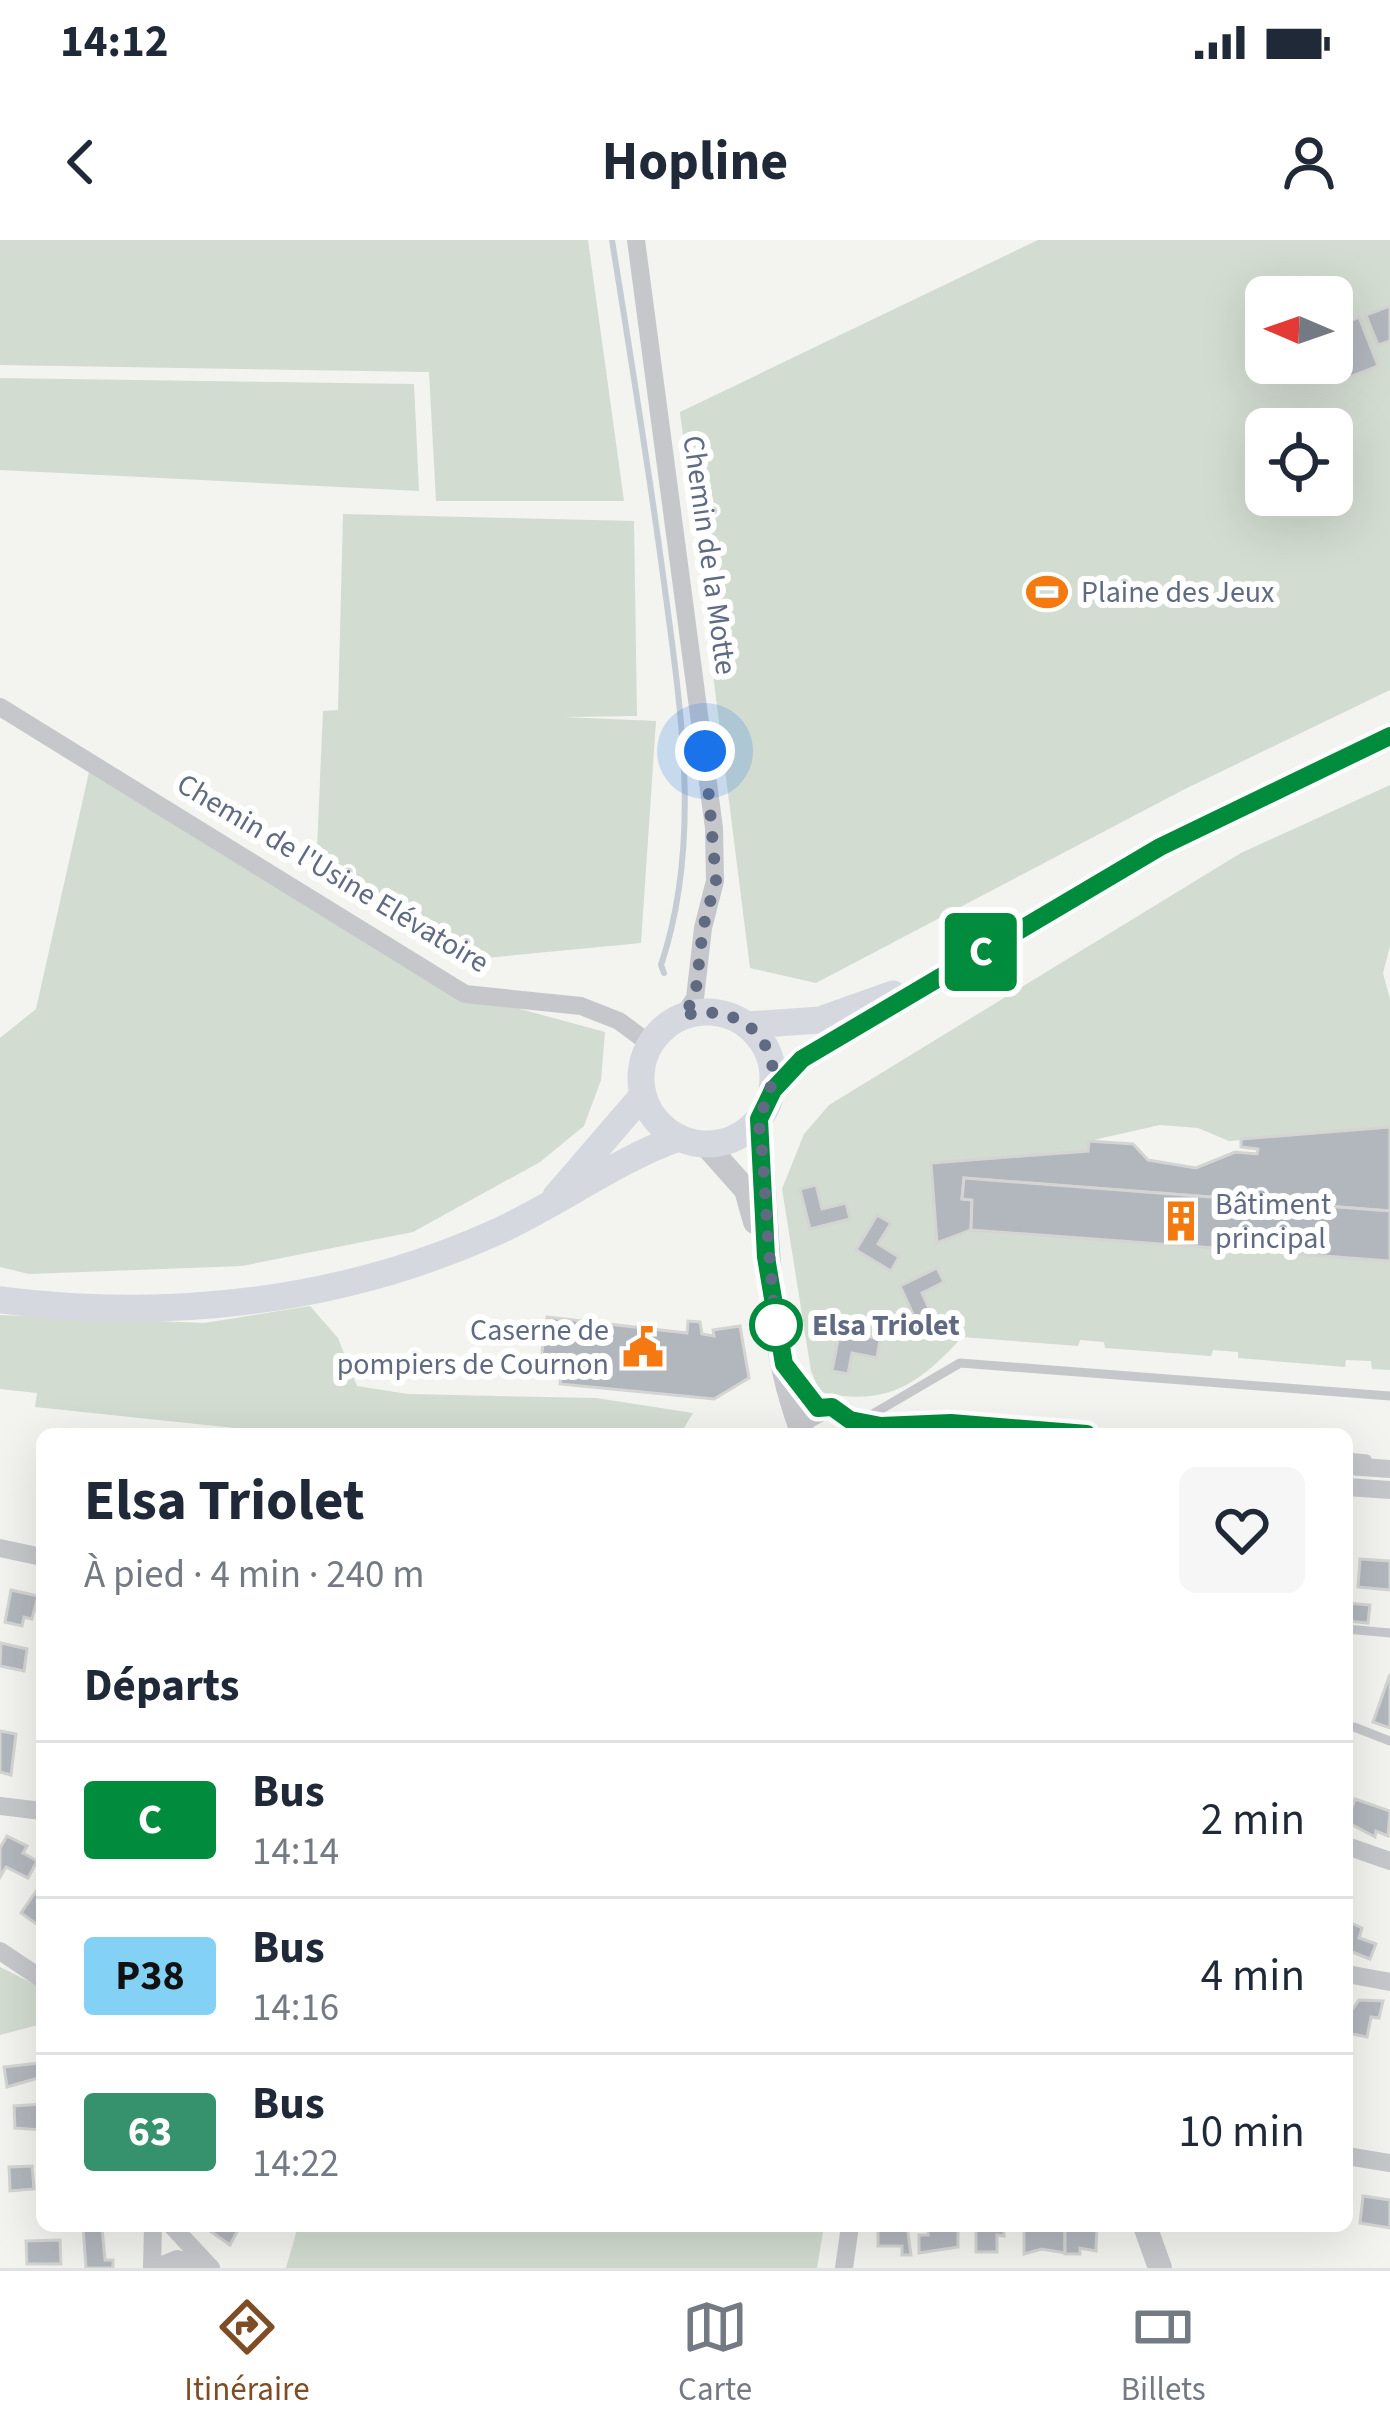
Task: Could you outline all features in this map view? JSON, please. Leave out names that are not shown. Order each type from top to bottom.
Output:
[{"type":"main road","points":[[936,978],[820,1020],[748,1025],[716,1012],[682,1016],[650,1044],[641,1069],[643,1095],[652,1116],[678,1138],[706,1145],[741,1136],[802,1059],[1160,847],[1390,736]]},
{"type":"main road","points":[[748,1025],[769,1054],[773,1090]]},
{"type":"main road","points":[[551,1201],[643,1095]]},
{"type":"main road","points":[[0,1300],[124,1309],[277,1298],[438,1256],[678,1138]]},
{"type":"street","name":"Chemin de la Motte","points":[[638,246],[716,855],[695,998],[682,1016]]},
{"type":"street","name":"Chemin de l'Usine Elévatoire","points":[[0,707],[465,994],[581,1006],[619,1021],[650,1044]]},
{"type":"street","points":[[759,1119],[766,1257],[786,1389],[806,1423],[839,1410],[855,1425],[892,1428]]},
{"type":"street","points":[[706,1145],[746,1190],[766,1257]]},
{"type":"street","points":[[1353,1462],[1390,1465]]},
{"type":"street","points":[[1353,1487],[1390,1490]]},
{"type":"street","points":[[0,1548],[36,1557]]},
{"type":"street","points":[[0,1806],[36,1809]]},
{"type":"street","points":[[1353,1848],[1390,1861]]},
{"type":"street","points":[[0,1952],[36,1975]]},
{"type":"street","points":[[1353,1974],[1390,1982]]},
{"type":"street","points":[[1353,2157],[1390,2163]]},
{"type":"street","points":[[153,2232],[153,2268],[177,2259],[211,2268],[181,2232]]},
{"type":"street","points":[[844,2268],[849,2232]]},
{"type":"street","points":[[1147,2232],[1160,2268]]},
{"type":"lane","points":[[855,1425],[960,1363],[1390,1396]]},
{"type":"lane","points":[[881,1426],[951,1423],[1013,1428]]},
{"type":"lane","points":[[1353,1630],[1390,1633]]},
{"type":"lane","points":[[1354,1727],[1390,1741]]},
{"type":"shaded area","points":[[0,240],[588,240],[624,501],[436,501],[429,372],[0,365]]},
{"type":"shaded area","name":"Plaine des Jeux","points":[[1038,240],[1390,240],[1390,690],[1183,790],[816,983],[750,968],[680,412]]},
{"type":"shaded area","points":[[0,378],[414,384],[419,491],[0,470]]},
{"type":"shaded area","points":[[343,514],[634,521],[637,716],[563,717],[656,721],[641,943],[475,959],[316,872],[323,711],[338,710]]},
{"type":"shaded area","points":[[91,763],[465,994],[605,1032],[601,1080],[584,1126],[540,1162],[413,1232],[242,1266],[29,1274],[0,1267],[0,1038],[36,1009]]},
{"type":"shaded area","points":[[1390,785],[1390,946],[1383,973],[1390,999],[1390,1127],[1229,1141],[1198,1128],[1160,1125],[1089,1141],[1088,1151],[937,1242],[971,1230],[1390,1262],[1390,1370],[1372,1369],[1371,1361],[1346,1360],[1345,1367],[1238,1358],[1238,1352],[1213,1350],[1211,1356],[1105,1348],[1104,1342],[1080,1340],[1078,1346],[962,1337],[930,1368],[899,1388],[863,1397],[820,1392],[811,1371],[782,1189],[804,1134],[829,1105],[1241,853]]},
{"type":"shaded area","points":[[310,1306],[338,1338],[357,1386],[408,1394],[596,1398],[693,1413],[684,1428],[236,1428],[35,1407],[37,1393],[0,1389],[0,1315],[204,1323]]},
{"type":"shaded area","points":[[0,1967],[36,1985],[36,2026],[0,2035]]},
{"type":"shaded area","points":[[296,2232],[823,2232],[817,2268],[286,2268]]},
{"type":"building","points":[[1390,306],[1390,341],[1378,345],[1366,315]]},
{"type":"building","points":[[1359,317],[1378,366],[1353,376],[1353,319]]},
{"type":"building","points":[[1390,1127],[1390,1211],[964,1178],[962,1199],[972,1200],[971,1230],[937,1243],[931,1163],[1088,1151],[1089,1141],[1133,1144],[1148,1160],[1196,1168],[1235,1152],[1257,1154],[1258,1149],[1241,1147],[1241,1139]]},
{"type":"building","name":"Bâtiment principal","points":[[964,1178],[1390,1211],[1390,1261],[971,1230],[972,1200],[962,1199]]},
{"type":"building","points":[[816,1185],[822,1209],[846,1203],[850,1219],[810,1229],[800,1189]]},
{"type":"building","points":[[877,1215],[891,1223],[878,1244],[899,1257],[891,1271],[856,1250]]},
{"type":"building","points":[[937,1268],[944,1282],[922,1293],[932,1315],[917,1323],[900,1286]]},
{"type":"building","name":"Caserne de pompiers de Cournon","points":[[547,1317],[687,1333],[688,1321],[700,1322],[702,1334],[714,1336],[713,1330],[740,1326],[749,1378],[714,1399],[560,1384],[563,1362],[541,1359]]},
{"type":"building","points":[[840,1330],[880,1339],[877,1358],[852,1353],[848,1374],[832,1371]]},
{"type":"building","points":[[1360,1559],[1390,1561],[1390,1590],[1358,1587]]},
{"type":"building","points":[[11,1590],[36,1596],[32,1619],[24,1617],[22,1626],[5,1622]]},
{"type":"building","points":[[1353,1604],[1370,1605],[1368,1623],[1353,1622]]},
{"type":"building","points":[[1,1643],[27,1649],[24,1671],[0,1666]]},
{"type":"building","points":[[1390,1674],[1390,1728],[1373,1722]]},
{"type":"building","points":[[0,1731],[16,1734],[11,1775],[0,1772]]},
{"type":"building","points":[[1355,1799],[1390,1811],[1388,1836],[1376,1831],[1375,1837],[1353,1825]]},
{"type":"building","points":[[7,1836],[27,1846],[23,1853],[36,1860],[28,1878],[6,1867],[0,1877],[0,1848]]},
{"type":"building","points":[[36,1891],[36,1924],[21,1913]]},
{"type":"building","points":[[1353,1924],[1362,1928],[1359,1938],[1376,1944],[1370,1959],[1353,1952]]},
{"type":"building","points":[[1359,2000],[1383,2001],[1379,2018],[1371,2017],[1367,2037],[1353,2034],[1353,2008]]},
{"type":"building","points":[[36,2063],[36,2079],[7,2087],[4,2067]]},
{"type":"building","points":[[36,2104],[36,2130],[15,2128],[14,2106]]},
{"type":"building","points":[[32,2166],[34,2189],[10,2191],[9,2167]]},
{"type":"building","points":[[1363,2196],[1390,2200],[1390,2228],[1360,2223]]},
{"type":"building","points":[[83,2232],[102,2232],[105,2260],[113,2260],[113,2268],[86,2268]]},
{"type":"building","points":[[212,2232],[237,2232],[230,2245]]},
{"type":"building","points":[[878,2232],[908,2232],[911,2255],[902,2255],[902,2246],[878,2246]]},
{"type":"building","points":[[958,2232],[958,2247],[919,2253],[919,2235]]},
{"type":"building","points":[[976,2232],[1004,2232],[1004,2236],[997,2235],[997,2252],[976,2252]]},
{"type":"building","points":[[1024,2232],[1065,2232],[1065,2253],[1042,2249],[1024,2254]]},
{"type":"building","points":[[1065,2232],[1097,2232],[1096,2251],[1080,2248],[1080,2254],[1065,2254]]},
{"type":"building","points":[[60,2240],[61,2264],[27,2264],[26,2241]]},
{"type":"waterway","points":[[612,240],[681,722],[685,821],[674,918],[661,965],[664,973]]},
{"type":"bus line","name":"C","points":[[1013,1428],[951,1423],[881,1426],[850,1420],[832,1407],[818,1408],[796,1384],[784,1364],[766,1257],[759,1119],[773,1090],[802,1059],[1160,847],[1253,798],[1390,736]]},
{"type":"place","name":"Plaine des Jeux","points":[[1047,592]]},
{"type":"place","name":"Bâtiment principal","points":[[1181,1221]]},
{"type":"place","name":"Elsa Triolet","points":[[776,1325]]},
{"type":"place","name":"Caserne de pompiers de Cournon","points":[[643,1347]]},
{"type":"route","points":[[705,751],[716,880],[703,928],[695,998],[682,1016],[704,1011],[737,1018],[757,1033],[769,1054],[773,1090],[759,1119],[766,1257],[776,1325]]}]
